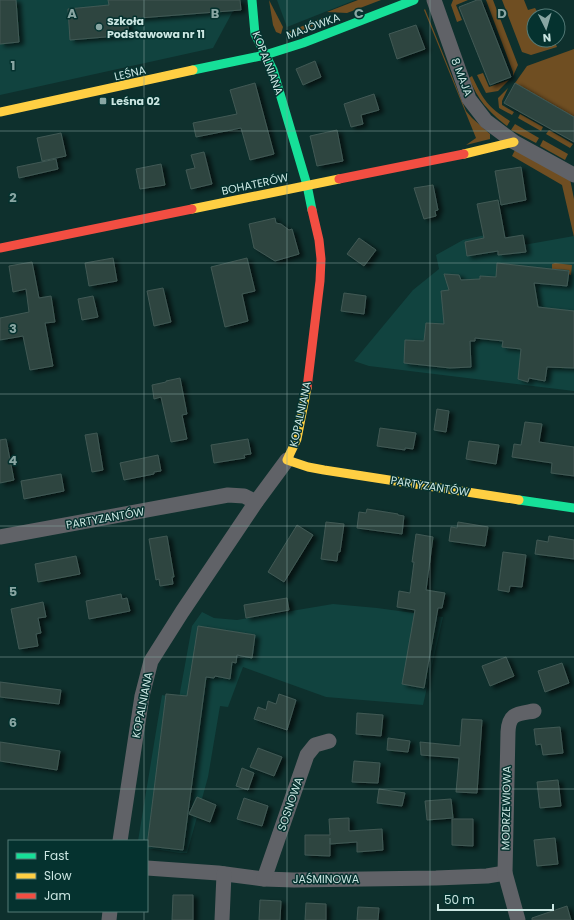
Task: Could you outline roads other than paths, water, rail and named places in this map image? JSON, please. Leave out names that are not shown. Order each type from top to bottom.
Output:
[{"type":"street","name":"KOPALNIANA","points":[[120,840],[142,696],[151,661],[182,612],[292,451],[307,387],[320,281],[321,259],[319,240],[307,185],[273,70],[255,34],[252,0]]},
{"type":"street","name":"MAJÓWKA","points":[[265,55],[303,43],[414,0]]},
{"type":"street","name":"8 MAJA","points":[[434,0],[469,99],[486,121],[514,142],[574,175]]},
{"type":"street","name":"LEŚNA","points":[[0,112],[265,55]]},
{"type":"street","name":"BOHATERÓW","points":[[0,248],[480,151],[514,142]]},
{"type":"street","name":"PARTYZANTÓW","points":[[286,460],[324,470],[574,508]]},
{"type":"street","name":"PARTYZANTÓW","points":[[0,537],[228,495],[244,496],[256,502]]},
{"type":"street","name":"MODRZEWIOWA","points":[[518,920],[504,873],[508,723],[514,716],[534,711]]},
{"type":"street","name":"SOSNOWA","points":[[264,879],[307,755],[315,745],[329,741]]},
{"type":"street","name":"JAŚMINOWA","points":[[148,868],[224,874],[264,879],[294,880],[429,878],[488,876],[504,873]]},
{"type":"street","points":[[222,920],[224,874]]},
{"type":"place","name":"Szkoła Podstawowa nr 11","points":[[99,27]]},
{"type":"place","name":"Leśna 02","points":[[103,101]]}]
